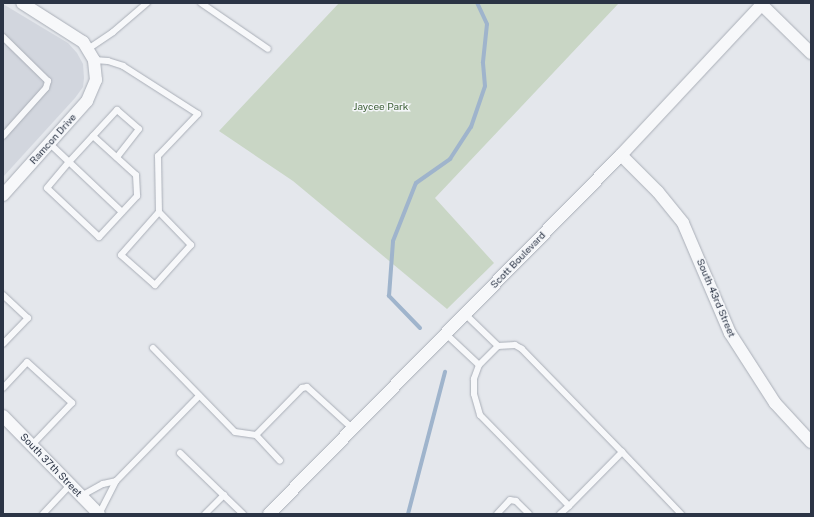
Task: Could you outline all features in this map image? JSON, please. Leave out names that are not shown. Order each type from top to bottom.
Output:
[{"type":"street","points":[[22,3],[78,38],[88,49],[94,60]]},
{"type":"street","points":[[763,4],[811,53]]},
{"type":"street","name":"Scott Boulevard","points":[[269,514],[621,155],[763,4]]},
{"type":"street","name":"Ramcon Drive","points":[[4,192],[87,101],[96,80],[94,60]]},
{"type":"street","name":"South 43rd Street","points":[[621,155],[658,192],[683,223],[730,333],[775,403],[811,442]]},
{"type":"street","name":"South 37th Street","points":[[3,416],[99,514]]},
{"type":"lane","points":[[88,49],[113,32],[147,3]]},
{"type":"lane","points":[[201,3],[268,49]]},
{"type":"lane","points":[[3,37],[48,81],[46,88],[3,136]]},
{"type":"lane","points":[[94,60],[108,61],[123,66],[198,114],[158,156],[159,212],[122,255],[155,285],[191,245],[159,212]]},
{"type":"lane","points":[[93,136],[136,175],[137,196],[99,236],[47,188],[69,162],[93,136],[117,110],[139,129],[117,157]]},
{"type":"lane","points":[[49,143],[122,212]]},
{"type":"lane","points":[[3,295],[28,318],[3,344]]},
{"type":"lane","points":[[465,314],[498,346]]},
{"type":"lane","points":[[446,334],[479,365]]},
{"type":"lane","points":[[569,506],[480,415],[474,394],[474,379],[479,365],[498,346],[515,345],[522,349],[681,514]]},
{"type":"lane","points":[[153,348],[235,432],[256,435],[280,461]]},
{"type":"lane","points":[[3,388],[27,362],[72,403],[32,445]]},
{"type":"lane","points":[[256,435],[302,388],[307,387],[353,428]]},
{"type":"lane","points":[[99,514],[116,481],[199,396]]},
{"type":"lane","points":[[560,514],[622,452]]},
{"type":"lane","points":[[180,453],[243,514]]},
{"type":"lane","points":[[81,496],[104,484],[116,481]]},
{"type":"lane","points":[[43,514],[70,485]]},
{"type":"lane","points":[[205,514],[224,495]]},
{"type":"lane","points":[[497,514],[510,500],[516,501],[529,514]]},
{"type":"shaded area","points":[[3,4],[68,43],[77,53],[83,64],[84,78],[83,87],[75,98],[3,177]]},
{"type":"green space","name":"Jaycee Park","points":[[339,3],[619,3],[435,198],[494,263],[447,309],[293,181],[219,131]]},
{"type":"waterway","points":[[420,328],[389,296],[393,241],[416,183],[450,159],[471,127],[485,86],[483,62],[487,24],[477,3]]},
{"type":"waterway","points":[[408,514],[445,372]]}]
